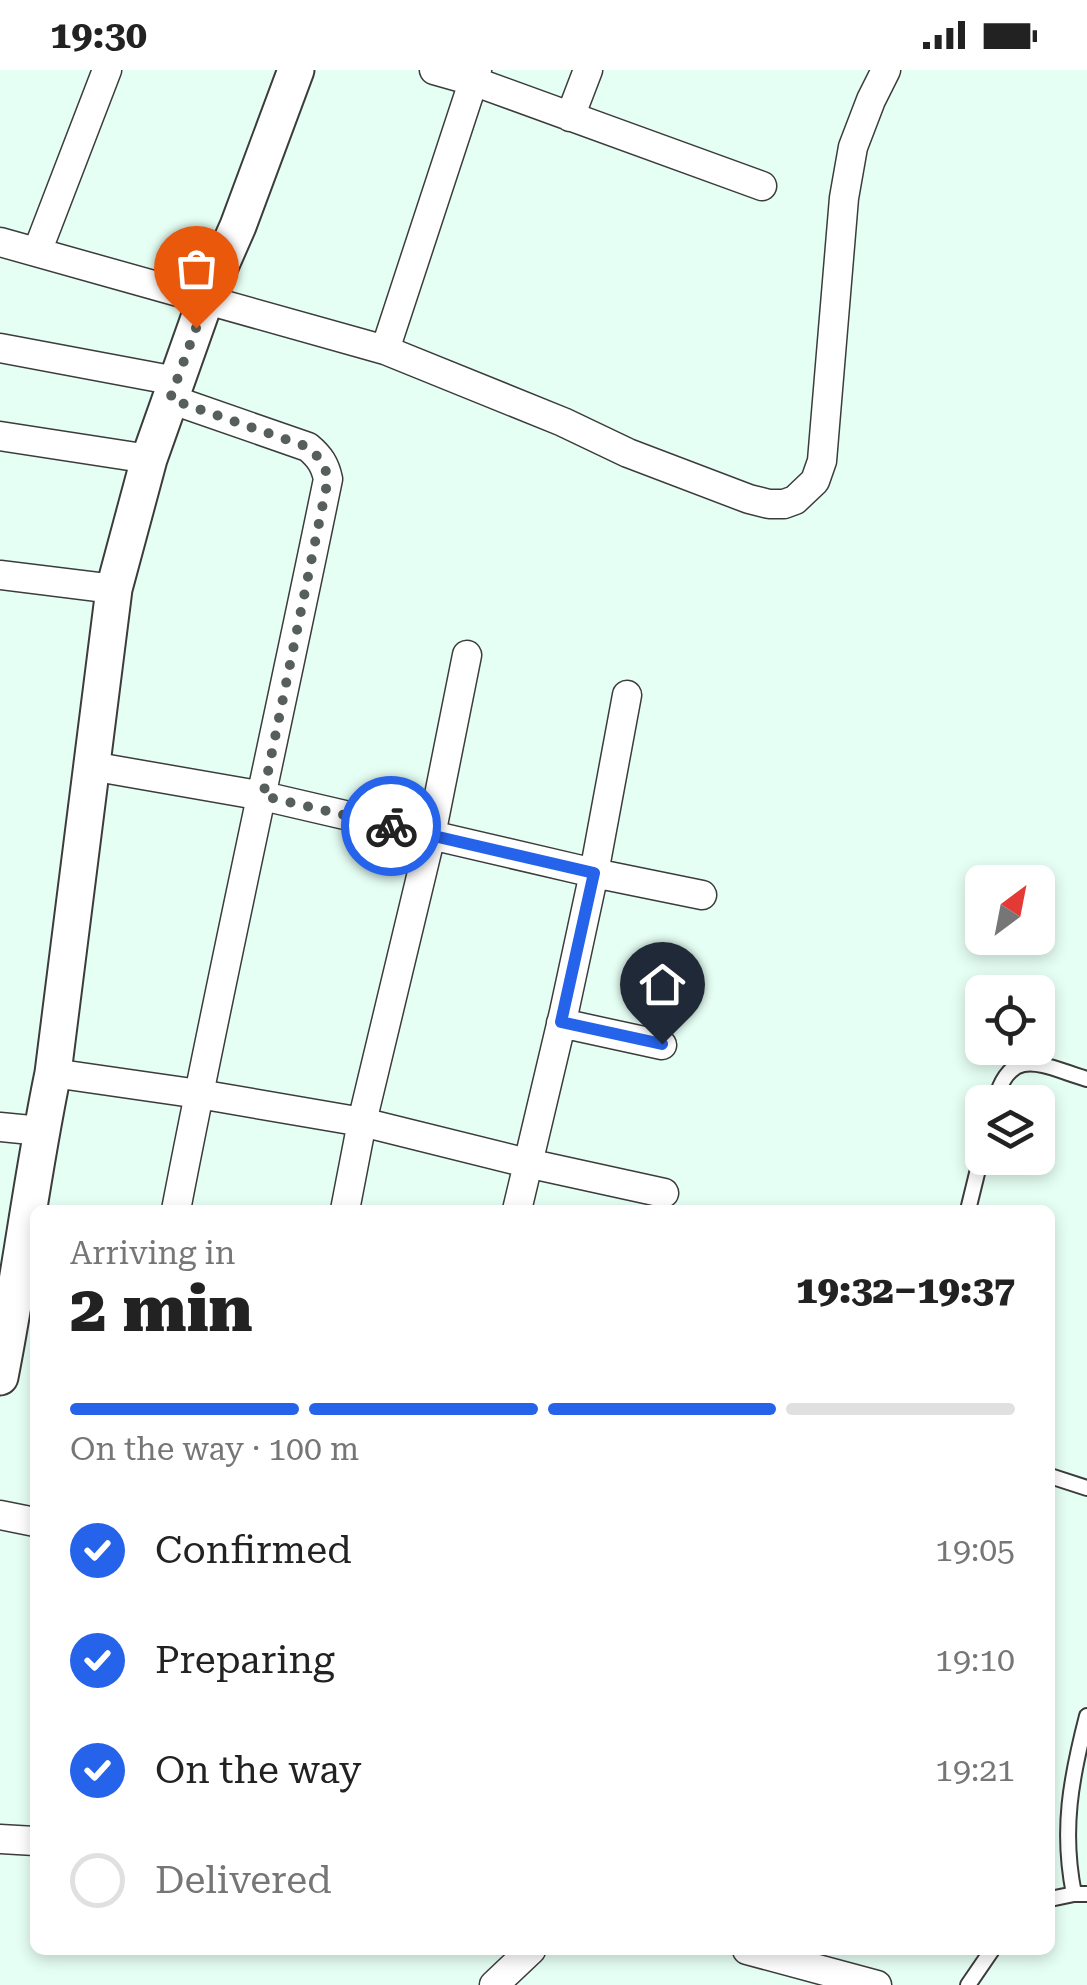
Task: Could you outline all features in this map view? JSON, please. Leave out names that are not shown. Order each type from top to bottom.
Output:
[{"type":"street","points":[[36,252],[108,70]]},
{"type":"street","points":[[0,1377],[6,1317],[53,1074],[114,588],[148,458],[296,70]]},
{"type":"street","points":[[434,70],[475,76],[570,116],[762,186]]},
{"type":"street","points":[[570,116],[588,70]]},
{"type":"street","points":[[0,242],[385,350],[563,422],[628,454],[749,500],[784,504],[795,500],[815,481],[822,461],[844,198],[854,147],[886,70]]},
{"type":"street","points":[[385,350],[475,76]]},
{"type":"street","points":[[0,348],[173,390],[308,447],[326,466],[328,479],[177,1205]]},
{"type":"street","points":[[0,436],[148,458]]},
{"type":"street","points":[[0,575],[114,588]]},
{"type":"street","points":[[345,1205],[431,836],[467,655]]},
{"type":"street","points":[[518,1205],[594,873],[626,695]]},
{"type":"street","points":[[90,766],[263,796],[594,873],[702,894]]},
{"type":"street","points":[[561,1022],[662,1044]]},
{"type":"street","points":[[53,1074],[362,1122],[664,1193]]},
{"type":"street","points":[[0,1127],[41,1131]]},
{"type":"street","points":[[0,1515],[30,1521]]},
{"type":"street","points":[[0,1840],[30,1841]]},
{"type":"street","points":[[494,1985],[526,1955]]},
{"type":"street","points":[[766,1955],[877,1985]]},
{"type":"lane","points":[[1001,1085],[1009,1070],[1032,1063],[1087,1079]]},
{"type":"lane","points":[[969,1205],[977,1175]]},
{"type":"lane","points":[[1055,1478],[1087,1488]]},
{"type":"lane","points":[[1055,1897],[1080,1894],[1068,1866],[1068,1806],[1087,1716]]},
{"type":"lane","points":[[968,1985],[989,1955]]},
{"type":"way so far","points":[[196,328],[170,399],[308,447],[326,466],[328,479],[263,796],[391,826]]},
{"type":"route","points":[[391,826],[594,873],[561,1022],[662,1044]]}]
